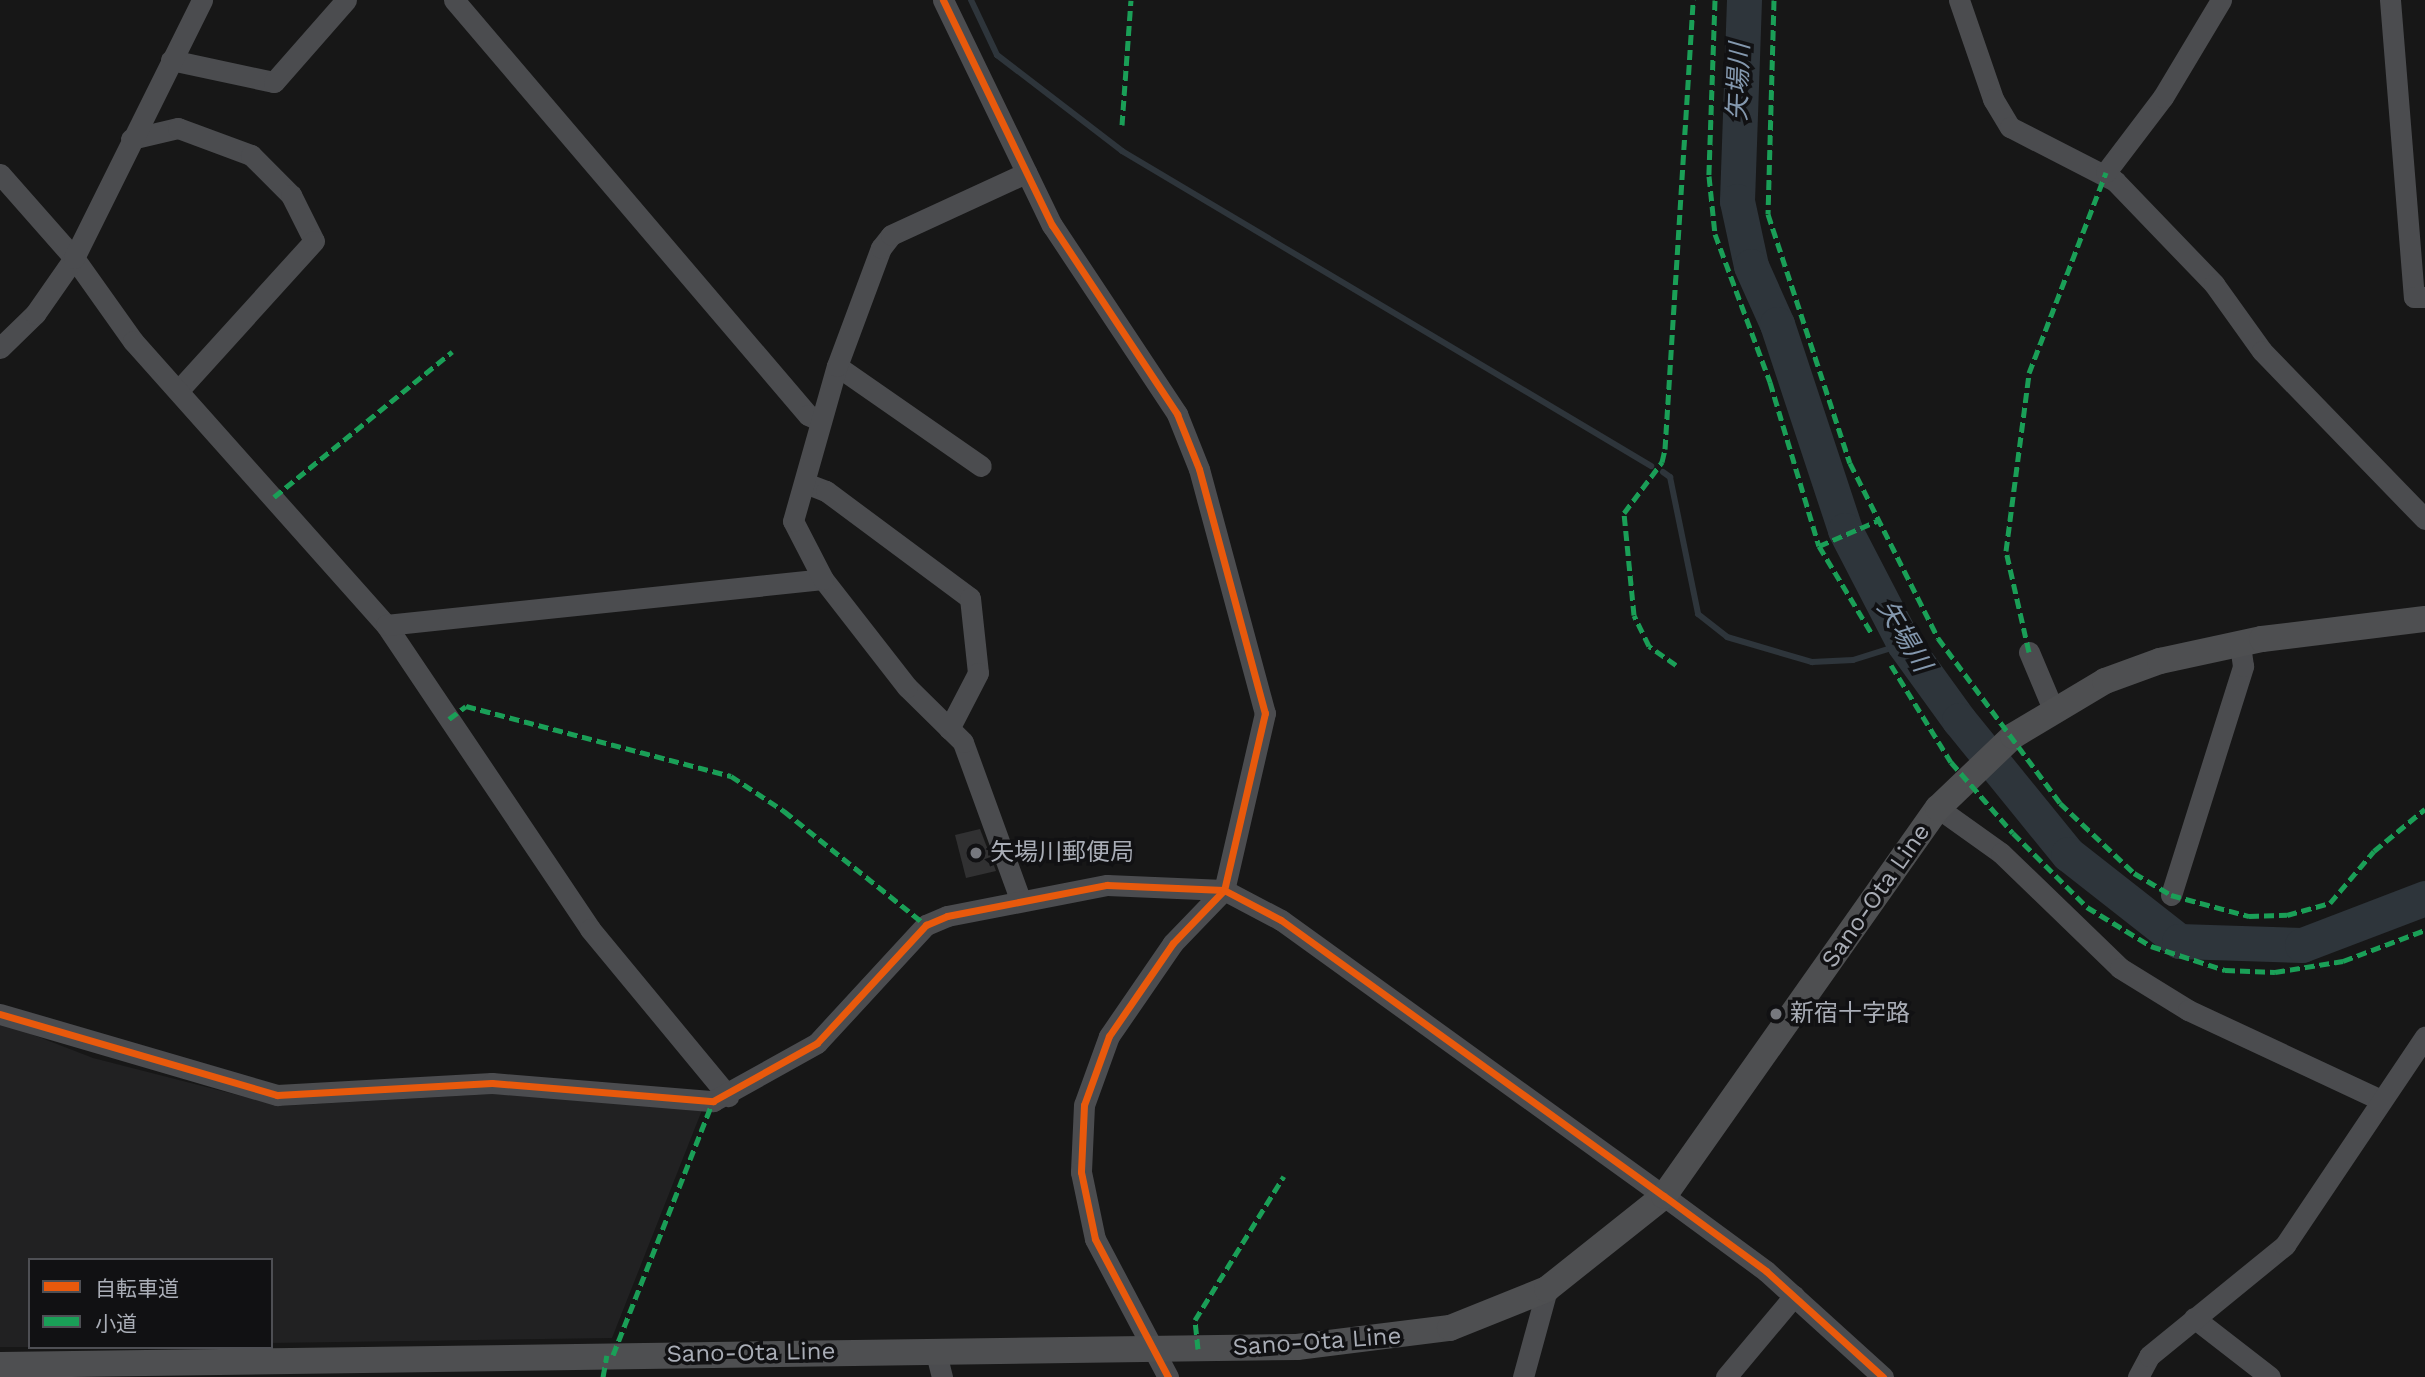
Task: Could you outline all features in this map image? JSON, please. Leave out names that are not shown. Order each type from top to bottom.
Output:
[{"type":"main road","name":"Sano-Ota Line","points":[[0,1365],[939,1365],[1150,1348],[1381,1341],[1450,1328],[1547,1289],[1664,1196],[1938,808],[1969,775],[2053,709],[2160,661],[2240,643],[2425,619]]},
{"type":"street","points":[[0,348],[35,314],[74,258],[202,0]]},
{"type":"street","points":[[171,60],[274,82],[346,0]]},
{"type":"street","points":[[454,0],[808,415],[821,421]]},
{"type":"street","points":[[943,0],[1026,173],[1078,268],[1164,389],[1215,523],[1265,713],[1224,890],[1173,943],[1109,1036],[1084,1105],[1081,1172],[1089,1217],[1150,1348],[1168,1377]]},
{"type":"street","points":[[1959,0],[2003,118],[2019,133],[2106,172],[2214,284],[2262,351],[2425,519]]},
{"type":"street","points":[[2106,172],[2163,97],[2221,0]]},
{"type":"street","points":[[2390,0],[2414,297],[2425,297]]},
{"type":"street","points":[[131,139],[178,128],[251,155],[290,195],[314,242],[180,389]]},
{"type":"street","points":[[1020,899],[963,742],[907,687],[823,579],[793,521],[837,366],[881,248],[891,235],[1026,173]]},
{"type":"street","points":[[0,174],[74,258],[133,341],[180,389],[386,625],[590,929],[728,1096]]},
{"type":"street","points":[[837,366],[981,466]]},
{"type":"street","points":[[805,483],[826,491],[970,598],[978,673],[949,729]]},
{"type":"street","points":[[386,625],[823,579]]},
{"type":"street","points":[[2171,895],[2240,676],[2240,643]]},
{"type":"street","points":[[2029,652],[2053,709]]},
{"type":"street","points":[[1938,808],[2001,853],[2119,968],[2188,1010],[2379,1099]]},
{"type":"street","points":[[0,1014],[277,1095],[492,1083],[713,1101],[728,1096],[817,1043],[926,925],[1020,899],[1152,882],[1224,890],[1281,920],[1664,1196],[1794,1296],[1883,1377]]},
{"type":"street","points":[[2138,1377],[2149,1356],[2285,1245],[2379,1099],[2425,1037]]},
{"type":"street","points":[[1523,1377],[1547,1289]]},
{"type":"street","points":[[1726,1377],[1794,1296]]},
{"type":"street","points":[[2194,1318],[2270,1377]]},
{"type":"shaded area","points":[[0,1022],[93,1058],[280,1106],[492,1094],[704,1105],[612,1338],[273,1343],[273,1258],[28,1258],[28,1347],[0,1347]]},
{"type":"building","name":"矢場川郵便局","points":[[980,829],[996,871],[966,878],[955,835]]},
{"type":"waterway","points":[[971,0],[997,55],[1122,151],[1651,466]]},
{"type":"waterway","name":"矢場川","points":[[1744,0],[1737,201],[1751,266],[1777,324],[1845,530],[1904,644],[1959,720],[2068,854],[2179,941],[2302,945],[2425,898]]},
{"type":"waterway","points":[[1663,472],[1670,477],[1698,614],[1727,637],[1812,662],[1853,660],[1904,644]]},
{"type":"marked path","points":[[1122,125],[1131,0]]},
{"type":"marked path","points":[[1676,665],[1649,646],[1634,615],[1624,513],[1662,462],[1665,449],[1693,0]]},
{"type":"marked path","points":[[1715,0],[1709,176],[1715,234],[1770,382],[1819,546],[1872,634]]},
{"type":"marked path","points":[[1774,0],[1768,214],[1850,463],[1938,638],[2060,803],[2134,873],[2171,895],[2249,916],[2287,915],[2330,903],[2374,851],[2425,809]]},
{"type":"marked path","points":[[2029,652],[2006,551],[2029,373],[2106,172]]},
{"type":"marked path","points":[[274,497],[452,352]]},
{"type":"marked path","points":[[1819,546],[1879,520]]},
{"type":"marked path","points":[[1891,665],[1951,762],[2013,833],[2087,907],[2151,946],[2225,970],[2275,972],[2343,961],[2425,930]]},
{"type":"marked path","points":[[449,719],[466,706],[731,776],[784,811],[926,925]]},
{"type":"marked path","points":[[613,1355],[713,1101]]},
{"type":"marked path","points":[[1198,1349],[1195,1320],[1284,1176]]},
{"type":"marked path","points":[[603,1377],[607,1355]]},
{"type":"cycle path","points":[[943,0],[1052,225],[1177,414],[1199,469],[1265,713],[1224,890],[1173,943],[1109,1036],[1084,1105],[1081,1172],[1095,1239],[1168,1377]]},
{"type":"cycle path","points":[[0,1014],[277,1095],[492,1083],[713,1101],[817,1043],[926,925],[947,916],[1107,885],[1224,890],[1281,920],[1766,1271],[1883,1377]]},
{"type":"place","name":"矢場川郵便局","points":[[976,853]]},
{"type":"place","name":"新宿十字路","points":[[1776,1014]]}]
